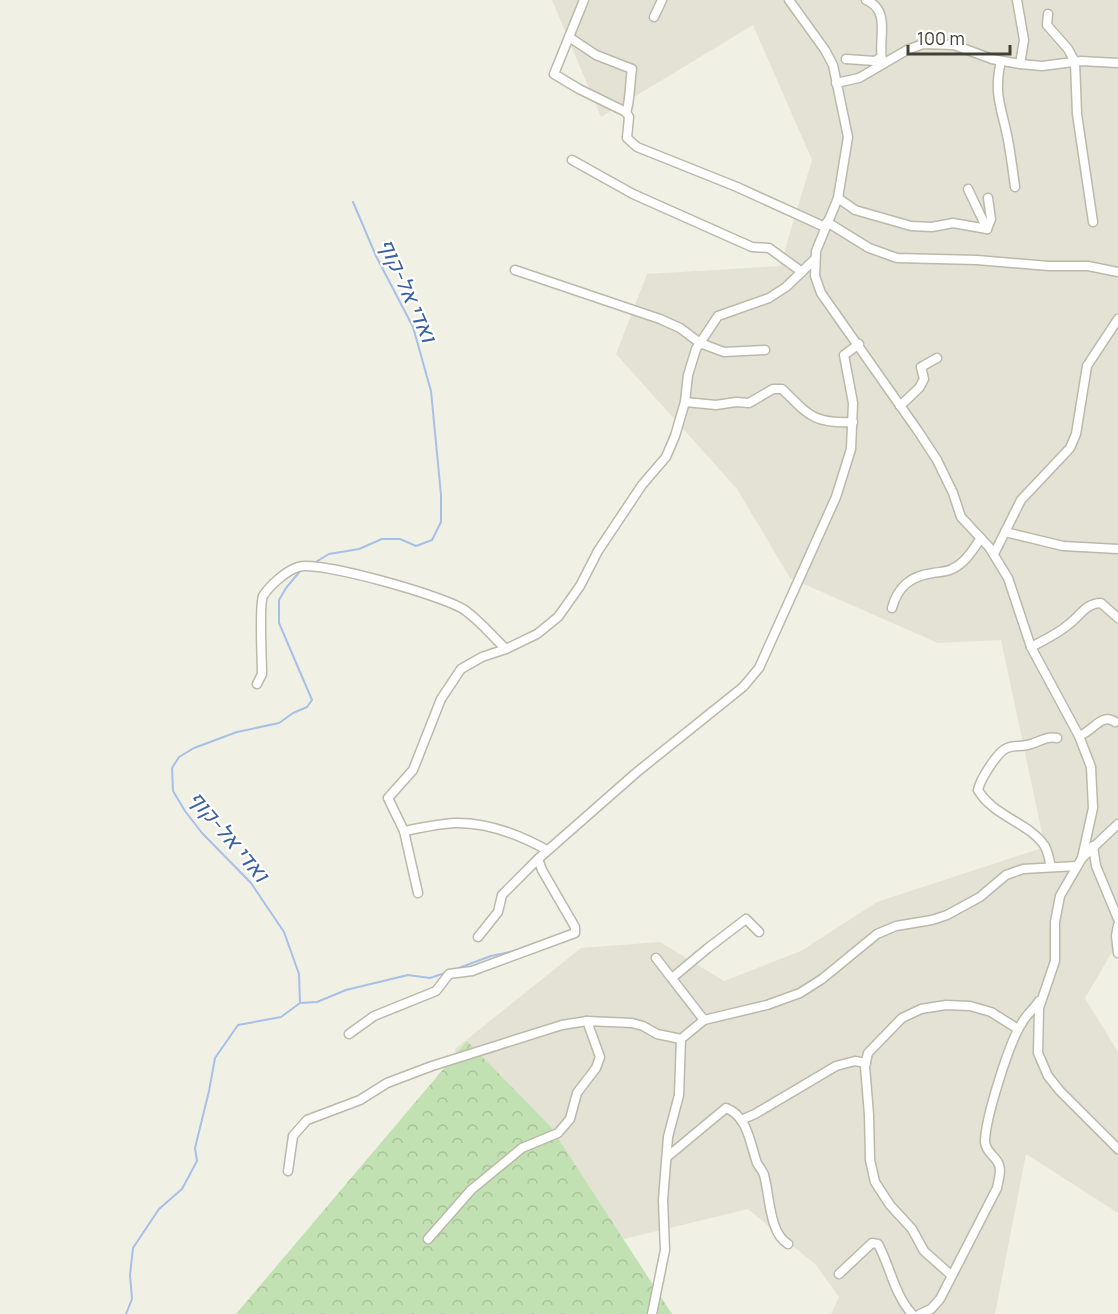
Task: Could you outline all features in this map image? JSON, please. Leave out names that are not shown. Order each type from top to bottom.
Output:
[{"type":"street","points":[[584,0],[554,74],[626,112],[629,117],[627,138],[637,147],[826,224],[869,248],[897,258],[1088,266],[1118,272]]},
{"type":"street","points":[[654,17],[662,0]]},
{"type":"street","points":[[789,0],[833,65],[848,137],[838,198],[816,251],[816,276],[821,293],[859,344],[937,460],[953,493],[961,517],[994,554],[1008,578],[1031,647],[1079,736],[1091,767],[1093,808],[1082,858]]},
{"type":"street","points":[[866,0],[878,8],[882,17],[882,61]]},
{"type":"street","points":[[1017,0],[1024,40],[1020,64]]},
{"type":"street","points":[[1048,14],[1047,25],[1068,49],[1075,62],[1077,114],[1093,222]]},
{"type":"street","points":[[569,37],[596,55],[632,69],[629,107],[626,112]]},
{"type":"street","points":[[836,82],[859,78],[882,61],[923,44],[954,45],[1001,61],[1020,64],[1042,66],[1075,62],[1118,63]]},
{"type":"street","points":[[846,59],[882,61]]},
{"type":"street","points":[[1001,61],[997,78],[998,103],[1008,138],[1015,188]]},
{"type":"street","points":[[572,160],[633,194],[752,247],[769,248],[802,272]]},
{"type":"street","points":[[968,189],[987,229]]},
{"type":"street","points":[[838,198],[855,210],[911,226],[932,227],[953,223],[987,229]]},
{"type":"street","points":[[987,229],[991,219],[988,198]]},
{"type":"street","points":[[418,893],[404,831],[388,798],[413,770],[441,699],[461,669],[482,657],[506,650],[537,634],[558,617],[580,586],[598,551],[636,494],[666,457],[685,402],[688,375],[700,343],[718,315],[769,298],[786,287],[815,259]]},
{"type":"street","points":[[514,270],[660,319],[680,327],[700,343],[724,352],[765,350]]},
{"type":"street","points":[[994,554],[1021,500],[1070,448],[1076,434],[1087,366],[1118,319]]},
{"type":"street","points":[[478,938],[498,912],[502,895],[547,850],[637,772],[752,678],[759,668],[836,497],[851,448],[853,422],[853,403],[844,355],[859,344]]},
{"type":"street","points":[[900,406],[920,388],[924,379],[921,367],[937,358]]},
{"type":"street","points":[[685,402],[716,405],[749,403],[773,389],[782,389],[812,417],[830,423],[853,422]]},
{"type":"street","points":[[1005,532],[1063,546],[1118,549]]},
{"type":"street","points":[[892,608],[896,595],[907,581],[924,574],[950,570],[967,558],[981,538]]},
{"type":"street","points":[[257,684],[262,674],[262,598],[275,582],[299,566],[341,570],[429,595],[465,609],[506,650]]},
{"type":"street","points":[[1031,647],[1071,623],[1081,611],[1095,603],[1101,603],[1118,618]]},
{"type":"street","points":[[1079,736],[1086,734],[1106,719],[1115,722]]},
{"type":"street","points":[[1051,867],[1045,845],[1034,834],[1014,823],[986,801],[978,790],[995,759],[1004,749],[1029,745],[1046,737],[1058,738]]},
{"type":"street","points":[[404,831],[454,823],[479,824],[511,833],[547,850]]},
{"type":"street","points":[[1118,824],[1082,858],[1057,906],[1055,961],[1041,999],[1038,1053],[1043,1066],[1060,1091],[1118,1149]]},
{"type":"street","points":[[1093,846],[1096,866],[1118,919]]},
{"type":"street","points":[[349,1034],[374,1016],[436,991],[449,975],[472,971],[575,933],[575,927],[538,859]]},
{"type":"street","points":[[652,1314],[665,1250],[663,1200],[668,1137],[679,1095],[681,1039],[704,1020],[767,1005],[800,993],[822,979],[877,934],[896,926],[947,915],[980,897],[1006,875],[1023,869],[1077,866]]},
{"type":"street","points":[[672,978],[746,919],[759,932]]},
{"type":"street","points":[[1118,925],[1116,936],[1118,953]]},
{"type":"street","points":[[656,958],[704,1020]]},
{"type":"street","points":[[920,1314],[931,1309],[940,1299],[997,1188],[999,1164],[989,1153],[985,1144],[989,1114],[1018,1029],[1041,999]]},
{"type":"street","points":[[951,1275],[924,1251],[912,1229],[890,1205],[875,1182],[870,1161],[866,1063],[868,1053],[902,1018],[921,1009],[946,1005],[970,1006],[991,1012],[1018,1029]]},
{"type":"street","points":[[288,1171],[293,1136],[307,1120],[360,1100],[387,1083],[432,1066],[562,1025],[587,1021],[632,1023],[657,1034],[681,1039]]},
{"type":"street","points":[[428,1239],[471,1190],[522,1148],[558,1133],[570,1119],[577,1093],[596,1068],[600,1057],[587,1021]]},
{"type":"street","points":[[741,1120],[836,1066],[855,1061],[866,1063]]},
{"type":"street","points":[[667,1157],[726,1108],[732,1110],[741,1120],[763,1173],[776,1232],[782,1241],[788,1244]]},
{"type":"street","points":[[839,1274],[864,1249],[872,1243],[878,1244],[886,1259],[890,1276],[912,1314]]},
{"type":"shaded area","points":[[552,0],[1118,0],[1118,942],[1085,998],[1118,1052],[1118,1213],[1026,1154],[995,1314],[831,1314],[839,1297],[816,1265],[748,1209],[558,1255],[462,1108],[455,1049],[581,948],[660,942],[724,981],[801,951],[877,902],[1045,847],[1001,640],[938,643],[790,578],[737,489],[616,354],[647,274],[780,266],[812,160],[753,25],[601,117]]},
{"type":"green space","points":[[467,1041],[550,1126],[672,1314],[236,1314]]},
{"type":"waterway","name":"ואדי אל-קוף","points":[[314,563],[329,554],[359,549],[382,539],[400,539],[416,546],[432,540],[441,522],[441,495],[431,391],[413,327],[376,256],[353,202]]},
{"type":"waterway","name":"ואדי אל-קוף","points":[[126,1314],[132,1299],[130,1275],[133,1248],[159,1209],[182,1189],[197,1161],[195,1148],[215,1058],[238,1025],[281,1017],[300,1003],[299,974],[284,932],[251,883],[202,833],[185,811],[173,791],[172,768],[179,757],[194,748],[237,732],[279,723],[307,707],[312,700],[279,623],[279,600],[301,570]]},
{"type":"waterway","points":[[456,969],[491,956],[519,950]]},
{"type":"waterway","points":[[300,1003],[317,1002],[346,990],[408,975],[430,978],[448,972]]}]
